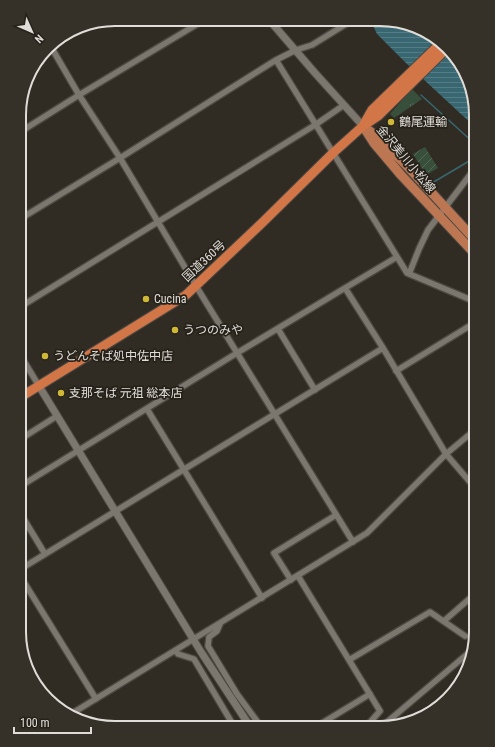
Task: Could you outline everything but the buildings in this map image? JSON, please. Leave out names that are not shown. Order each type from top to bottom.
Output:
[{"type":"highway","name":"国道360号","points":[[26,394],[181,298],[196,286],[334,152],[363,126],[378,116],[437,47]]},
{"type":"highway","name":"国道360号","points":[[402,87],[443,52]]},
{"type":"main road","name":"金沢美川小松線","points":[[363,126],[379,138],[469,233]]},
{"type":"main road","name":"金沢美川小松線","points":[[363,126],[374,143],[469,248]]},
{"type":"street","points":[[26,128],[194,26]]},
{"type":"street","points":[[275,26],[363,126]]},
{"type":"street","points":[[26,215],[276,60],[296,50],[312,45],[343,26]]},
{"type":"street","points":[[53,51],[353,542]]},
{"type":"street","points":[[276,60],[334,152],[407,273],[469,299]]},
{"type":"street","points":[[26,303],[344,105]]},
{"type":"street","points":[[409,274],[428,230],[469,176]]},
{"type":"street","points":[[26,483],[397,257]]},
{"type":"street","points":[[345,288],[383,348],[446,454],[469,481]]},
{"type":"street","points":[[396,371],[469,326]]},
{"type":"street","points":[[278,329],[315,390]]},
{"type":"street","points":[[26,566],[383,348]]},
{"type":"street","points":[[26,365],[201,652],[246,721]]},
{"type":"street","points":[[147,409],[262,598]]},
{"type":"street","points":[[26,436],[57,416]]},
{"type":"street","points":[[75,711],[367,533],[446,454],[469,436]]},
{"type":"street","points":[[291,580],[274,554],[336,515]]},
{"type":"street","points":[[26,523],[45,554]]},
{"type":"street","points":[[298,576],[380,711],[371,721]]},
{"type":"street","points":[[26,585],[96,699]]},
{"type":"street","points":[[444,621],[469,599]]},
{"type":"street","points":[[349,660],[430,612],[465,636]]},
{"type":"street","points":[[220,624],[217,631],[209,637],[208,646],[237,694],[257,721]]},
{"type":"street","points":[[176,651],[178,654],[194,659],[231,721]]},
{"type":"street","points":[[389,720],[466,655]]},
{"type":"street","points":[[326,721],[370,694]]},
{"type":"green space","points":[[412,89],[422,99],[394,118],[390,114]]},
{"type":"green space","points":[[425,147],[438,168],[426,175],[413,154]]},
{"type":"water","points":[[373,26],[403,29],[425,38],[443,52],[457,70],[464,86],[469,109],[469,122],[407,64],[377,34]]},
{"type":"waterway","points":[[421,95],[469,139]]},
{"type":"waterway","points":[[432,183],[469,161]]},
{"type":"place","name":"鶴尾運輸","points":[[391,122]]},
{"type":"place","name":"Cucina","points":[[146,299]]},
{"type":"place","name":"うつのみや","points":[[175,330]]},
{"type":"place","name":"うどんそば処中佐中店","points":[[45,356]]},
{"type":"place","name":"支那そば 元祖 総本店","points":[[61,393]]}]
